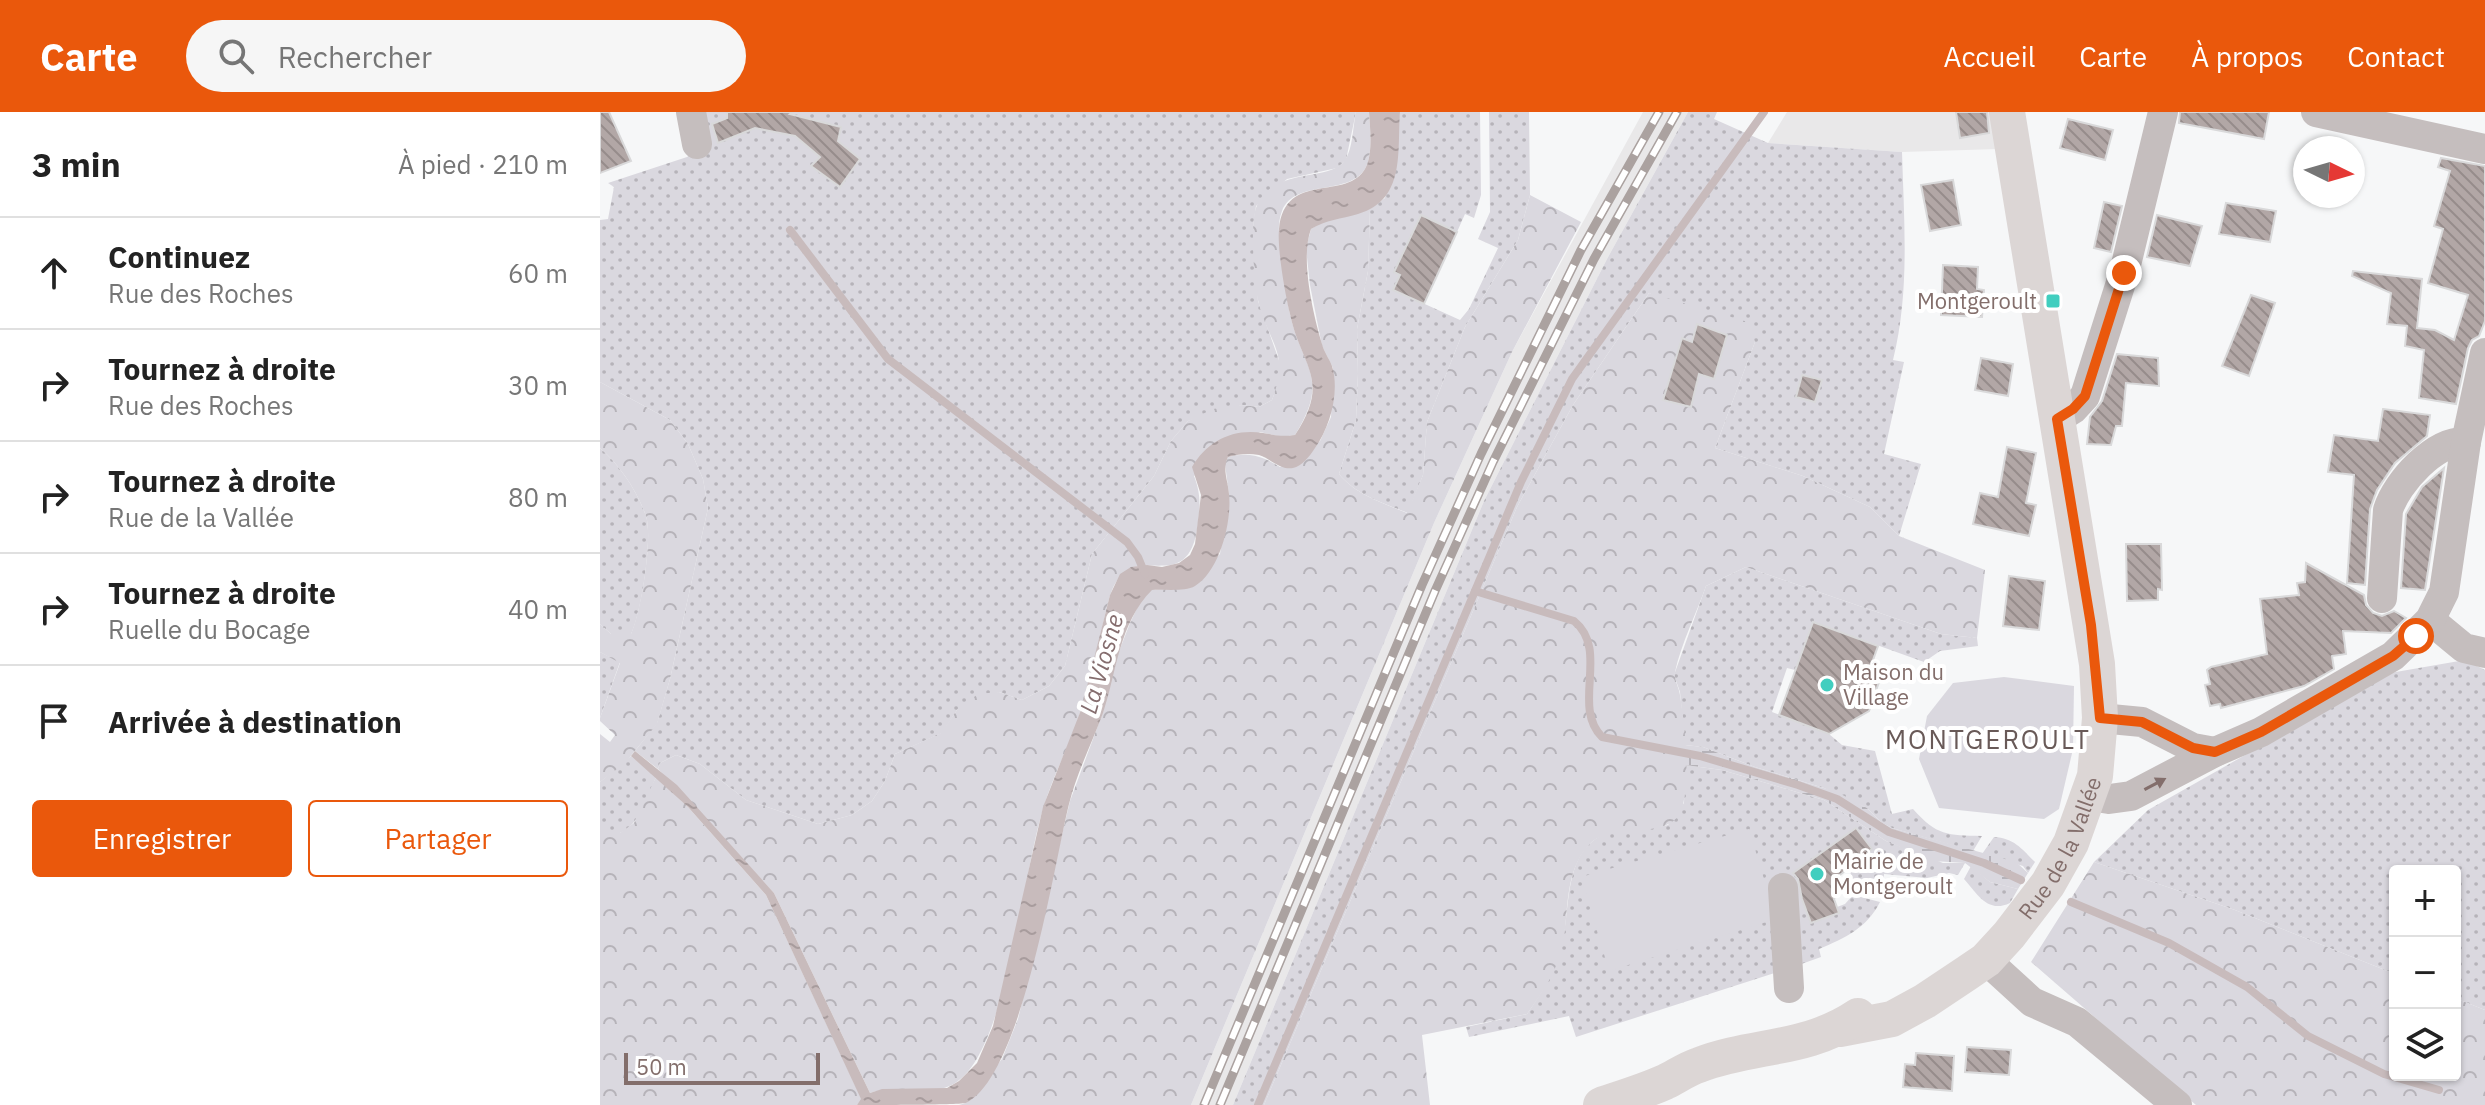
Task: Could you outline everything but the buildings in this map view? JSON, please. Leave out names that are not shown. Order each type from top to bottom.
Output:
[{"type":"main road","name":"Rue de la Vallée","points":[[1601,1105],[1663,1083],[1698,1065],[1750,1050],[1781,1048],[1840,1029],[1876,1005],[1903,993],[1954,981],[1986,960],[2009,935],[2048,884],[2071,843],[2090,796],[2100,718],[2091,625],[2007,112]]},
{"type":"street","points":[[691,112],[697,144]]},
{"type":"street","points":[[2057,419],[2073,409],[2085,396],[2124,273],[2163,112]]},
{"type":"street","points":[[2317,112],[2485,149]]},
{"type":"street","points":[[2090,796],[2109,799],[2131,796],[2261,732],[2393,656],[2430,620],[2444,592],[2466,442],[2485,353]]},
{"type":"street","points":[[2382,598],[2388,510],[2392,498],[2404,479],[2441,447],[2448,443],[2466,442]]},
{"type":"street","points":[[2430,620],[2464,648],[2485,653]]},
{"type":"street","points":[[2100,718],[2142,722],[2193,748],[2215,752]]},
{"type":"street","points":[[1783,888],[1789,988]]},
{"type":"street","points":[[1986,960],[2032,1002],[2077,1022],[2177,1105]]},
{"type":"shaded area","points":[[1643,112],[1688,112],[1607,259],[1484,501],[1233,1105],[1191,1105],[1434,523],[1512,352]]},
{"type":"shaded area","points":[[1787,112],[1992,112],[1998,149],[1902,152],[1768,143]]},
{"type":"green space","points":[[703,112],[740,112],[713,124],[718,143],[755,128],[795,136],[820,157],[812,166],[840,187],[859,159],[781,112],[1356,112],[1346,160],[1337,168],[1287,179],[1256,206],[1253,227],[1258,301],[1281,366],[1272,400],[1259,407],[1242,405],[1188,421],[1171,441],[1154,476],[1092,554],[1065,666],[1049,686],[1022,700],[999,692],[957,710],[942,733],[895,754],[885,781],[872,801],[852,815],[818,824],[746,800],[700,764],[676,755],[660,763],[658,769],[635,751],[657,723],[670,679],[708,508],[703,479],[688,444],[670,420],[600,382],[600,220],[608,219],[614,187],[608,183],[687,157],[708,142]]},
{"type":"green space","points":[[1356,112],[1369,112],[1370,147],[1366,167],[1359,176],[1348,182],[1298,194],[1282,211],[1279,223],[1289,307],[1312,385],[1306,415],[1295,435],[1282,437],[1260,432],[1194,476],[1199,505],[1192,547],[1182,560],[1170,565],[1129,570],[1117,581],[1108,603],[1081,710],[1044,806],[1002,995],[990,1032],[975,1061],[958,1081],[948,1087],[870,1093],[774,893],[658,769],[660,763],[676,755],[700,764],[746,800],[818,824],[852,815],[872,801],[885,781],[895,754],[941,733],[957,710],[978,694],[999,692],[1022,700],[1049,686],[1065,666],[1092,554],[1154,476],[1171,441],[1188,421],[1213,409],[1242,405],[1259,407],[1272,400],[1279,358],[1262,315],[1257,292],[1253,239],[1256,208],[1264,195],[1275,186],[1338,167],[1348,155]]},
{"type":"green space","points":[[1400,112],[1480,112],[1481,195],[1474,218],[1465,214],[1457,232],[1421,215],[1394,290],[1460,320],[1469,309],[1498,248],[1478,239],[1490,212],[1489,112],[1529,112],[1530,195],[1518,240],[1465,327],[1427,422],[1423,475],[1408,513],[1362,493],[1339,474],[1356,420],[1357,329],[1368,271],[1370,209],[1385,198]]},
{"type":"green space","points":[[1688,112],[1717,112],[1714,119],[1768,143],[1902,152],[1904,283],[1893,360],[1904,362],[1884,454],[1921,464],[1899,536],[1870,507],[1803,476],[1715,448],[1755,342],[1649,293],[1573,405],[1517,507],[1264,1105],[1233,1105],[1484,501],[1607,259]]},
{"type":"green space","points":[[1530,195],[1581,222],[1512,352],[1434,523],[1191,1105],[959,1105],[966,1103],[1002,1059],[1018,1019],[1070,801],[1103,712],[1113,667],[1140,602],[1151,590],[1184,588],[1220,554],[1229,494],[1225,464],[1228,457],[1255,456],[1280,467],[1320,441],[1331,417],[1333,368],[1322,346],[1310,285],[1306,248],[1311,229],[1324,221],[1370,209],[1368,271],[1357,329],[1356,420],[1339,474],[1362,493],[1407,513],[1423,475],[1427,422],[1465,327],[1518,240]]},
{"type":"green space","points":[[1649,293],[1748,322],[1755,342],[1715,448],[1803,476],[1870,507],[1899,536],[1985,570],[1977,638],[1941,634],[1746,567],[1706,586],[1675,672],[1686,750],[1683,805],[1677,817],[1668,824],[1613,833],[1589,845],[1571,879],[1563,944],[1557,963],[1527,1014],[1422,1035],[1430,1105],[1264,1105],[1517,507],[1573,405]]},
{"type":"green space","points":[[600,382],[670,420],[688,444],[703,479],[708,508],[657,724],[625,763],[600,782],[600,734],[610,742],[615,735],[600,718],[620,663],[600,652],[600,624],[611,634],[631,634],[642,593],[648,526],[638,497],[627,479],[600,448]]},
{"type":"green space","points":[[600,448],[633,488],[648,527],[645,575],[631,634],[611,634],[600,624]]},
{"type":"green space","points":[[1746,567],[1941,634],[1977,638],[1978,646],[1940,651],[1924,662],[1813,622],[1795,670],[1787,668],[1772,712],[1829,734],[1842,745],[1875,751],[1892,814],[1913,809],[1943,832],[1982,836],[1973,851],[1892,828],[1867,808],[1824,788],[1703,747],[1685,745],[1680,692],[1674,675],[1706,586]]},
{"type":"green space","points":[[600,652],[620,662],[600,718]]},
{"type":"green space","points":[[2465,660],[2485,670],[2485,1010],[2461,1000],[2461,865],[2389,865],[2389,972],[2235,910],[2094,862],[2148,810],[2390,673]]},
{"type":"green space","points":[[2004,677],[2074,686],[2073,749],[2059,809],[2044,819],[1939,808],[1919,759],[1927,716],[1953,683]]},
{"type":"green space","points":[[1685,745],[1703,747],[1755,767],[1837,792],[1867,808],[1892,828],[2016,862],[2028,873],[2018,889],[1990,882],[1965,863],[1933,861],[1886,841],[1824,800],[1722,770],[1685,765]]},
{"type":"green space","points":[[631,756],[656,777],[650,792],[638,817],[627,829],[618,834],[600,833],[600,782]]},
{"type":"green space","points":[[1685,765],[1722,770],[1824,800],[1886,841],[1943,863],[1965,863],[1958,875],[1949,873],[1927,878],[1884,874],[1883,895],[1854,887],[1849,867],[1838,876],[1839,887],[1832,895],[1837,907],[1853,895],[1880,902],[1875,911],[1846,936],[1819,949],[1821,957],[1793,967],[1576,1037],[1569,1016],[1469,1037],[1466,1027],[1527,1014],[1558,957],[1571,883],[1582,853],[1607,833],[1668,825],[1684,803]]},
{"type":"green space","points":[[656,777],[688,807],[766,895],[862,1100],[857,1105],[600,1105],[600,833],[620,833],[634,823]]},
{"type":"green space","points":[[1749,829],[1776,919],[1609,971],[1581,877]]},
{"type":"green space","points":[[1994,837],[2012,842],[2035,862],[2028,873],[2023,866],[1982,854]]},
{"type":"green space","points":[[2094,862],[2235,910],[2389,972],[2389,1081],[2461,1081],[2461,1000],[2485,1010],[2485,1105],[2196,1105],[2031,962]]},
{"type":"green space","points":[[1971,866],[1990,882],[2018,889],[2010,903],[1995,906],[1978,896],[1964,879]]},
{"type":"water","name":"La Viosne","points":[[1369,112],[1400,112],[1398,158],[1392,186],[1373,207],[1311,229],[1308,241],[1307,270],[1312,302],[1334,376],[1334,398],[1329,420],[1313,451],[1293,468],[1283,467],[1259,455],[1228,457],[1225,471],[1229,494],[1228,518],[1218,557],[1211,569],[1204,579],[1191,588],[1152,590],[1132,617],[1120,648],[1103,713],[1072,792],[1033,966],[1004,1053],[986,1085],[966,1103],[857,1105],[861,1099],[766,895],[688,807],[631,756],[635,751],[677,785],[774,893],[870,1093],[882,1089],[947,1088],[959,1081],[977,1063],[993,1026],[1043,807],[1081,710],[1110,595],[1120,574],[1131,567],[1162,567],[1179,563],[1190,555],[1195,544],[1201,495],[1192,467],[1213,443],[1241,433],[1295,435],[1306,416],[1313,386],[1288,305],[1280,259],[1279,229],[1284,211],[1293,199],[1304,193],[1346,183],[1357,178],[1366,167],[1370,147]]},
{"type":"waterway","points":[[1258,1105],[1521,482],[1572,379],[1764,112]]},
{"type":"waterway","points":[[790,230],[888,359],[1127,542],[1145,574]]},
{"type":"waterway","points":[[1475,591],[1574,621],[1584,633],[1589,647],[1590,710],[1593,724],[1602,737],[1700,756],[1798,785],[1837,799],[1889,832],[1984,863],[2021,880]]},
{"type":"waterway","points":[[2071,902],[2169,943],[2247,987],[2308,1036],[2384,1074],[2439,1090]]},
{"type":"railway","points":[[1204,1105],[1422,585],[1481,454],[1581,250],[1659,112]]},
{"type":"railway","points":[[1220,1105],[1435,591],[1493,462],[1594,259],[1677,112]]},
{"type":"place","name":"Montgeroult","points":[[2053,301]]},
{"type":"place","name":"Maison du Village","points":[[1827,685]]},
{"type":"place","name":"Mairie de Montgeroult","points":[[1817,874]]},
{"type":"district","name":"MONTGEROULT","points":[[1988,740]]},
{"type":"route","points":[[2124,273],[2085,396],[2073,409],[2057,419],[2097,664],[2100,718],[2142,722],[2193,748],[2215,752],[2261,732],[2393,656],[2416,636]]}]
